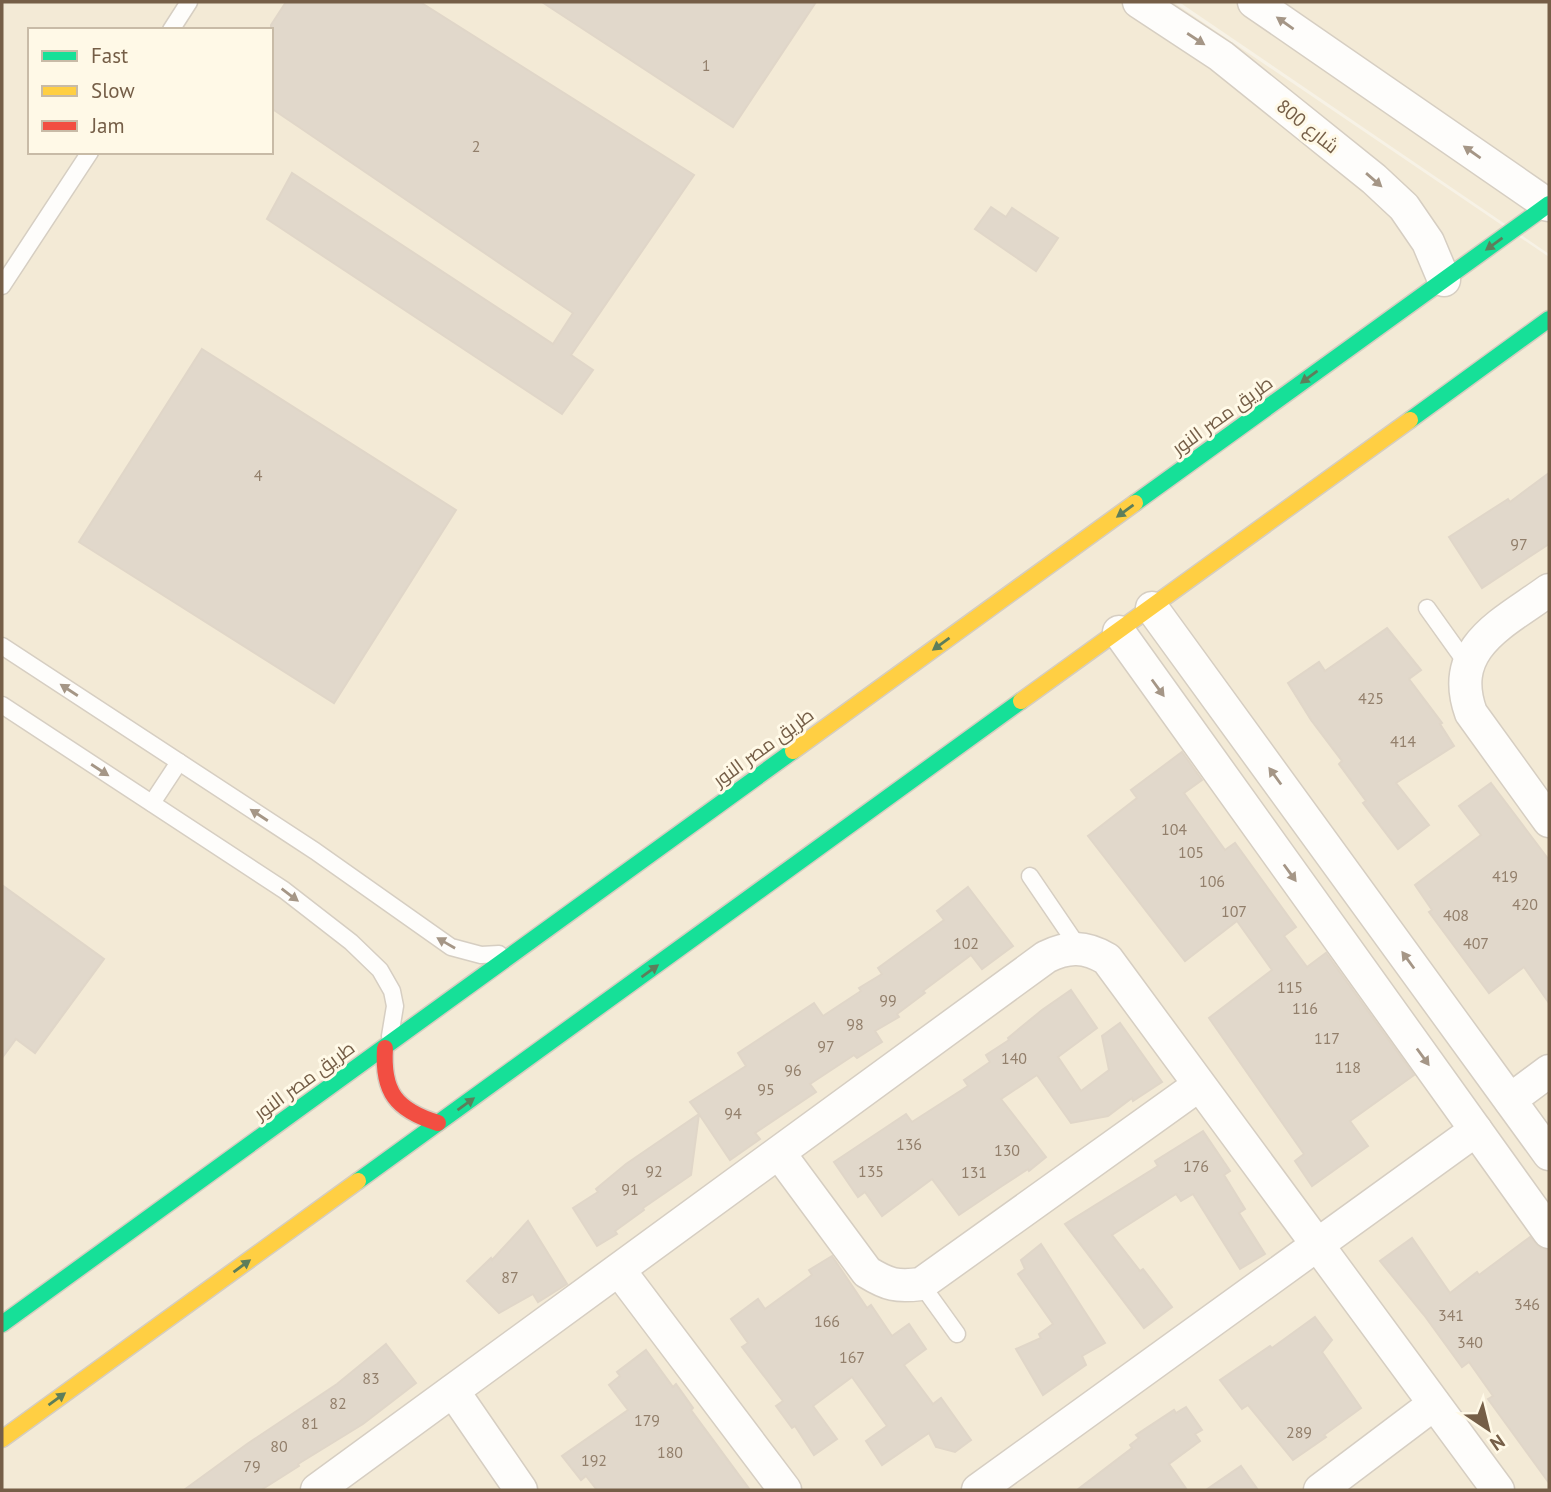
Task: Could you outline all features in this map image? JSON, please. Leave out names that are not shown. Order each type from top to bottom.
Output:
[{"type":"street","name":"شارع 800","points":[[1139,2],[1221,56],[1405,207],[1428,242],[1444,281]]},
{"type":"street","points":[[1254,2],[1549,205]]},
{"type":"street","name":"طريق مصر النور","points":[[2,1324],[1549,205]]},
{"type":"street","points":[[2,1439],[1549,319]]},
{"type":"street","points":[[1549,590],[1477,646],[1467,664],[1464,680],[1471,713],[1549,821]]},
{"type":"street","points":[[1152,608],[1549,1154]]},
{"type":"street","points":[[1119,632],[1549,1232]]},
{"type":"street","points":[[1338,939],[1374,913]]},
{"type":"street","points":[[317,1490],[1046,957],[1061,950],[1079,948],[1094,951],[1107,959],[1498,1490]]},
{"type":"street","points":[[385,1048],[385,1079],[400,1107],[418,1118],[438,1123]]},
{"type":"street","points":[[1510,1100],[1549,1071]]},
{"type":"street","points":[[779,1153],[867,1272],[883,1283],[902,1287],[921,1284],[1199,1085]]},
{"type":"street","points":[[998,1485],[1317,1245],[1476,1130]]},
{"type":"street","points":[[619,1270],[785,1490]]},
{"type":"street","points":[[453,1391],[521,1490]]},
{"type":"street","points":[[1320,1490],[1434,1404]]},
{"type":"lane","points":[[172,28],[189,2]]},
{"type":"lane","points":[[2,286],[89,154]]},
{"type":"lane","points":[[1427,608],[1467,664]]},
{"type":"lane","points":[[2,646],[315,851],[451,947],[481,955],[512,954]]},
{"type":"lane","points":[[2,705],[284,890],[352,942],[380,970],[392,991],[394,1021],[385,1048]]},
{"type":"lane","points":[[152,803],[179,762]]},
{"type":"lane","points":[[1030,876],[1079,948]]},
{"type":"lane","points":[[921,1284],[957,1334]]},
{"type":"shaded area","points":[[2,2],[1173,2],[1549,257],[1549,1490],[2,1490]]},
{"type":"shaded area","points":[[1179,2],[1549,2],[1549,254]]},
{"type":"building","points":[[286,2],[420,2],[694,175],[571,355],[593,370],[562,414],[267,219],[292,173],[553,344],[573,313],[273,109],[271,25]]},
{"type":"building","points":[[542,2],[816,2],[733,127]]},
{"type":"building","points":[[991,207],[1006,217],[1012,208],[1058,238],[1036,271],[975,229]]},
{"type":"building","points":[[202,349],[456,510],[334,703],[79,542]]},
{"type":"building","points":[[1549,473],[1549,544],[1482,588],[1449,537],[1508,499],[1510,502]]},
{"type":"building","points":[[1387,628],[1421,670],[1409,679],[1442,723],[1440,724],[1454,746],[1396,783],[1429,825],[1398,849],[1363,803],[1366,801],[1339,764],[1342,761],[1311,720],[1288,683],[1319,662],[1325,671]]},
{"type":"building","points":[[1182,752],[1202,780],[1184,793],[1225,850],[1235,843],[1296,927],[1284,936],[1307,967],[1326,953],[1414,1075],[1350,1121],[1368,1146],[1312,1186],[1295,1161],[1304,1154],[1209,1018],[1272,970],[1237,921],[1185,961],[1088,836],[1137,798],[1131,790]]},
{"type":"building","points":[[1491,783],[1549,860],[1549,1003],[1524,967],[1489,993],[1429,912],[1432,910],[1415,885],[1481,835],[1459,806]]},
{"type":"building","points":[[2,885],[104,959],[35,1053],[16,1039],[2,1058]]},
{"type":"building","points":[[968,887],[1013,946],[982,969],[971,955],[923,991],[925,993],[897,1014],[899,1017],[875,1031],[882,1042],[857,1058],[854,1055],[810,1084],[816,1092],[755,1133],[760,1139],[730,1160],[690,1102],[746,1066],[738,1053],[814,1003],[823,1016],[861,991],[859,988],[882,974],[878,968],[944,920],[937,911]]},
{"type":"building","points":[[1071,990],[1097,1028],[1058,1057],[1081,1091],[1109,1070],[1102,1036],[1120,1023],[1162,1082],[1133,1101],[1132,1098],[1108,1116],[1071,1123],[1037,1075],[1001,1099],[1046,1157],[1029,1171],[1028,1169],[959,1215],[932,1179],[882,1216],[865,1192],[858,1197],[834,1162],[906,1114],[912,1122],[968,1086],[964,1080],[990,1062],[986,1055]]},
{"type":"building","points":[[699,1114],[691,1175],[643,1208],[644,1210],[615,1231],[617,1234],[597,1246],[573,1208],[598,1192],[596,1189],[626,1164]]},
{"type":"building","points":[[1203,1131],[1230,1171],[1224,1175],[1245,1209],[1239,1213],[1265,1254],[1240,1269],[1193,1194],[1181,1201],[1176,1194],[1112,1235],[1172,1307],[1144,1328],[1065,1224],[1158,1166],[1155,1161]]},
{"type":"building","points":[[528,1221],[567,1284],[538,1302],[533,1294],[499,1313],[467,1281],[491,1258],[492,1260]]},
{"type":"building","points":[[1530,1237],[1541,1248],[1549,1250],[1549,1483],[1488,1399],[1493,1396],[1469,1362],[1462,1367],[1380,1261],[1412,1238],[1450,1293]]},
{"type":"building","points":[[1041,1244],[1105,1343],[1082,1356],[1086,1365],[1043,1395],[1016,1349],[1041,1338],[1039,1334],[1053,1324],[1018,1274],[1025,1269],[1021,1260]]},
{"type":"building","points":[[832,1256],[867,1308],[871,1305],[892,1336],[909,1324],[926,1349],[904,1365],[933,1404],[941,1398],[971,1440],[955,1452],[936,1447],[929,1433],[882,1465],[866,1441],[887,1426],[852,1377],[813,1406],[837,1439],[814,1455],[795,1426],[792,1428],[776,1406],[783,1401],[742,1347],[748,1343],[731,1319],[758,1299],[765,1309],[812,1275],[809,1270]]},
{"type":"building","points":[[1315,1317],[1332,1340],[1322,1352],[1361,1408],[1293,1460],[1248,1405],[1242,1409],[1220,1380]]},
{"type":"building","points":[[386,1344],[416,1383],[363,1424],[261,1490],[184,1490],[337,1384]]},
{"type":"building","points":[[646,1350],[673,1387],[676,1384],[693,1408],[691,1410],[750,1490],[597,1490],[586,1476],[581,1480],[562,1456],[628,1410],[609,1385],[620,1376],[617,1372]]},
{"type":"building","points":[[1186,1407],[1202,1430],[1195,1434],[1200,1441],[1169,1464],[1187,1490],[1077,1490],[1132,1448],[1130,1445],[1139,1438],[1136,1435],[1174,1410],[1176,1413]]},
{"type":"building","points":[[1241,1466],[1258,1490],[1206,1490]]},
{"type":"traffic: fast","points":[[1135,503],[1549,204]]},
{"type":"traffic: fast","points":[[1410,420],[1549,319]]},
{"type":"traffic: fast","points":[[358,1181],[1021,701]]},
{"type":"traffic: fast","points":[[2,1324],[793,751]]},
{"type":"traffic: slow","points":[[1021,701],[1410,420]]},
{"type":"traffic: slow","points":[[793,751],[1135,503]]},
{"type":"traffic: slow","points":[[2,1439],[358,1181]]},
{"type":"traffic: jam","points":[[385,1048],[386,1076],[395,1097],[412,1112],[438,1123]]}]
